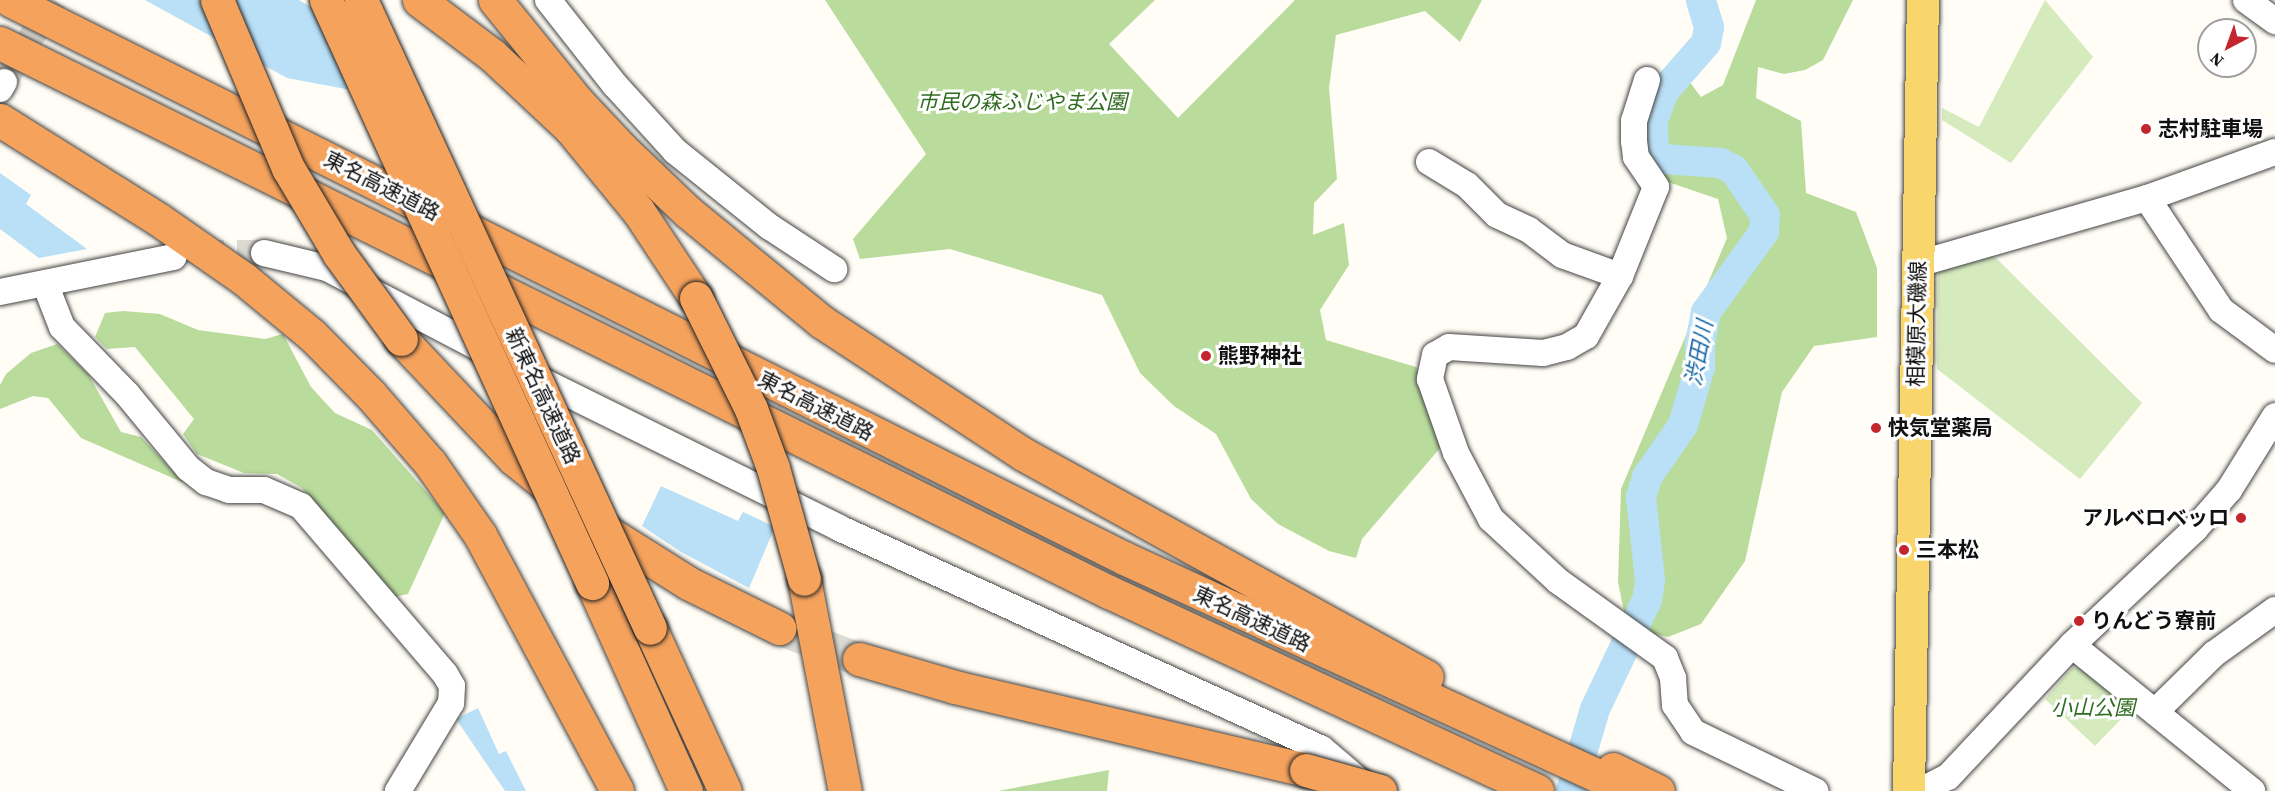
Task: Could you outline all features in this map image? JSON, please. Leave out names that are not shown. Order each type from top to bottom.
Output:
[{"type":"highway","name":"東名高速道路","points":[[10,0],[955,475],[1343,662],[1539,742],[1626,784],[1658,791]]},
{"type":"highway","points":[[218,0],[288,168],[339,254],[401,339],[514,459],[605,531],[688,583],[779,628]]},
{"type":"highway","name":"新東名高速道路","points":[[326,0],[686,791]]},
{"type":"highway","name":"新東名高速道路","points":[[361,0],[725,791]]},
{"type":"highway","points":[[419,0],[492,55],[571,129],[639,212],[696,298],[751,409],[786,511],[804,579],[845,791]]},
{"type":"highway","points":[[495,0],[584,108],[688,212],[814,315],[890,370],[1023,454],[1539,742]]},
{"type":"highway","name":"東名高速道路","points":[[0,43],[1014,546],[1528,787]]},
{"type":"highway","points":[[0,120],[158,219],[244,279],[312,335],[371,394],[430,463],[480,535],[617,791]]},
{"type":"highway","points":[[859,660],[955,687],[1306,770],[1380,791]]},
{"type":"main road","name":"相模原大磯線","points":[[1909,791],[1923,0]]},
{"type":"street","points":[[548,0],[615,85],[675,151],[770,227],[834,269]]},
{"type":"street","points":[[2246,0],[2275,21]]},
{"type":"street","points":[[1647,80],[1634,121],[1634,141],[1636,157],[1656,187],[1620,276],[1586,336],[1577,342],[1543,353],[1449,347],[1435,355],[1430,371],[1456,453],[1491,519],[1558,581],[1619,627],[1644,640],[1665,657],[1673,678],[1676,705],[1693,732],[1815,791]]},
{"type":"street","points":[[1918,264],[2147,198],[2275,152]]},
{"type":"street","points":[[1429,162],[1467,185],[1497,215],[1529,230],[1562,255],[1620,276]]},
{"type":"street","points":[[2147,198],[2221,310],[2275,350]]},
{"type":"street","points":[[264,253],[327,268],[526,373],[839,528],[1322,749],[1370,791]]},
{"type":"street","points":[[0,292],[46,286],[174,257]]},
{"type":"street","points":[[46,286],[62,327],[127,394],[188,468],[206,482],[229,490],[264,490],[301,506],[445,674],[453,686],[451,703],[398,791]]},
{"type":"street","points":[[1920,791],[1948,777],[2072,645],[2212,510],[2229,490],[2275,416]]},
{"type":"street","points":[[2155,712],[2214,654],[2275,610]]},
{"type":"street","points":[[2072,645],[2252,791]]},
{"type":"green space","name":"市民の森ふじやま公園","points":[[825,0],[1155,0],[1109,44],[1178,118],[1295,0],[1482,0],[1460,42],[1425,11],[1336,35],[1329,88],[1337,179],[1314,203],[1313,235],[1344,223],[1349,265],[1320,310],[1326,340],[1416,367],[1447,440],[1362,539],[1356,558],[1329,551],[1278,524],[1251,499],[1216,434],[1174,406],[1140,373],[1102,295],[950,249],[860,259],[853,239],[926,154]]},
{"type":"green space","points":[[1756,0],[1853,0],[1823,60],[1805,70],[1784,74],[1758,67],[1756,98],[1801,121],[1806,193],[1856,212],[1877,268],[1877,337],[1814,346],[1782,392],[1745,561],[1701,624],[1668,637],[1650,633],[1625,617],[1618,582],[1621,489],[1727,238],[1718,199],[1668,182],[1646,165],[1639,139],[1656,86],[1689,81],[1701,97],[1723,85]]},
{"type":"green space","points":[[2045,0],[2093,57],[2011,163],[1942,120],[1942,108],[1979,127]]},
{"type":"green space","points":[[1987,249],[2142,403],[2080,479],[1937,369],[1938,265]]},
{"type":"green space","points":[[123,311],[160,314],[198,330],[265,339],[283,334],[311,387],[335,413],[372,430],[445,513],[408,594],[394,597],[302,488],[277,474],[244,473],[197,454],[183,434],[194,419],[135,347],[107,349],[95,337],[105,313]]},
{"type":"green space","points":[[57,344],[88,374],[121,432],[141,437],[184,483],[81,438],[48,398],[33,396],[0,409],[0,385],[6,374],[31,353]]},
{"type":"green space","name":"小山公園","points":[[2072,668],[2082,668],[2129,703],[2127,713],[2095,746],[2045,699]]},
{"type":"green space","points":[[1109,770],[1107,791],[998,791]]},
{"type":"water","points":[[145,0],[299,0],[316,10],[351,90],[287,78]]},
{"type":"water","points":[[0,173],[31,195],[26,204],[87,249],[39,258],[0,229]]},
{"type":"water","points":[[661,486],[738,521],[743,512],[775,527],[749,588],[681,552],[642,526]]},
{"type":"water","points":[[478,708],[499,754],[506,751],[526,791],[505,791],[456,719]]},
{"type":"waterway","name":"渋田川","points":[[1571,791],[1595,709],[1647,600],[1650,580],[1641,497],[1647,477],[1683,425],[1700,367],[1700,343],[1706,312],[1764,232],[1765,215],[1734,170],[1721,163],[1662,159],[1654,154],[1653,120],[1664,91],[1706,43],[1709,27],[1701,0]]},
{"type":"tunnel","points":[[4,82],[54,0]]},
{"type":"tunnel","points":[[198,253],[264,253]]},
{"type":"tunnel","points":[[779,628],[859,659]]},
{"type":"place","name":"志村駐車場","points":[[2146,129]]},
{"type":"place","name":"熊野神社","points":[[1206,356]]},
{"type":"place","name":"快気堂薬局","points":[[1876,428]]},
{"type":"place","name":"アルベロベッロ","points":[[2241,518]]},
{"type":"place","name":"三本松","points":[[1904,550]]},
{"type":"place","name":"りんどう寮前","points":[[2079,621]]}]
